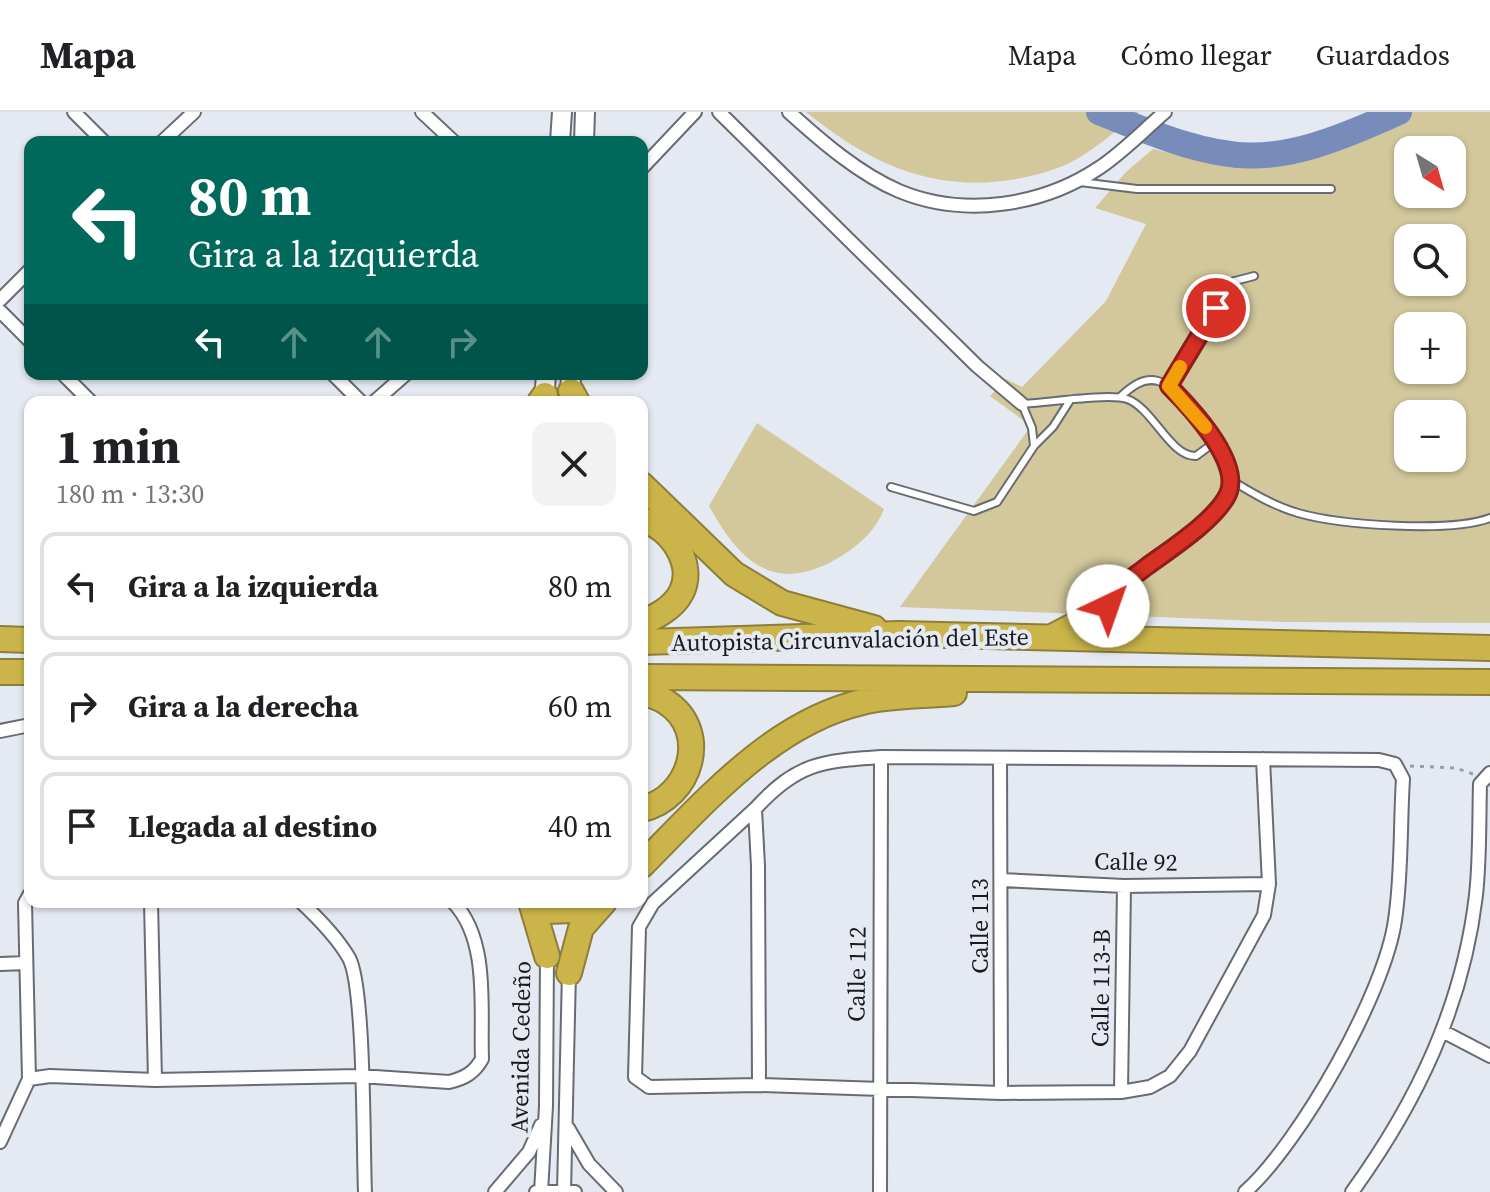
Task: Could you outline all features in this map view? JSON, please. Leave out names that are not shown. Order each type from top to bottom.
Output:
[{"type":"highway","points":[[648,491],[734,574],[782,603],[899,634]]},
{"type":"highway","points":[[648,523],[664,531],[677,546],[686,571],[682,592],[671,606],[648,619]]},
{"type":"highway","points":[[1049,638],[1079,623],[1112,596]]},
{"type":"highway","points":[[1112,596],[1107,611],[1110,621],[1130,640]]},
{"type":"highway","name":"Autopista Circunvalación del Este","points":[[648,642],[899,634],[1490,648]]},
{"type":"highway","points":[[0,639],[24,640]]},
{"type":"highway","points":[[0,672],[24,672]]},
{"type":"highway","name":"Autopista Circunvalación del Este","points":[[648,677],[1064,681],[1274,678],[1490,682]]},
{"type":"highway","points":[[648,859],[721,786],[775,743],[816,718],[863,701],[1064,681]]},
{"type":"highway","points":[[648,694],[667,702],[684,722],[693,742],[690,762],[679,786],[663,800],[648,806]]},
{"type":"highway","points":[[547,956],[552,908]]},
{"type":"highway","points":[[569,973],[581,928],[599,908]]},
{"type":"main road","points":[[584,136],[585,112]]},
{"type":"main road","points":[[560,136],[562,115]]},
{"type":"street","points":[[74,112],[98,136]]},
{"type":"street","points":[[168,136],[194,112]]},
{"type":"street","points":[[422,112],[448,136]]},
{"type":"street","points":[[648,162],[695,112]]},
{"type":"street","points":[[719,112],[977,366],[1022,404]]},
{"type":"street","points":[[789,112],[852,163],[899,191],[938,202],[976,206],[1043,196],[1076,182],[1102,166],[1165,112]]},
{"type":"street","points":[[555,136],[562,115]]},
{"type":"street","points":[[0,300],[24,276]]},
{"type":"street","points":[[0,311],[24,335]]},
{"type":"street","points":[[69,380],[85,396]]},
{"type":"street","points":[[339,380],[355,396]]},
{"type":"street","points":[[381,396],[399,380]]},
{"type":"street","points":[[0,731],[24,726]]},
{"type":"street","points":[[1245,1192],[1304,1116],[1342,1052],[1388,954],[1396,918],[1401,770],[1395,764],[1379,760],[1263,759],[881,757],[824,761],[794,774],[653,903],[639,927],[635,1077],[649,1087],[759,1085],[1001,1093],[1121,1092],[1150,1087],[1170,1076],[1190,1051],[1255,938],[1264,915],[1269,884],[1263,759]]},
{"type":"street","name":"Calle 112","points":[[880,1192],[881,757]]},
{"type":"street","name":"Calle 113","points":[[1000,759],[1001,1093]]},
{"type":"street","points":[[1352,1192],[1391,1137],[1444,1032],[1468,946],[1477,892],[1480,784],[1487,775]]},
{"type":"street","points":[[755,809],[759,1085]]},
{"type":"street","name":"Calle 92","points":[[1002,880],[1124,886],[1269,884]]},
{"type":"street","name":"Calle 113-B","points":[[1121,1092],[1124,886]]},
{"type":"street","points":[[0,1142],[29,1079],[25,908]]},
{"type":"street","points":[[151,908],[155,1080]]},
{"type":"street","points":[[307,908],[351,960],[358,1002],[365,1192]]},
{"type":"street","points":[[29,1079],[50,1076],[155,1080],[360,1076],[449,1082],[476,1071],[482,1059],[477,956],[471,928],[457,908]]},
{"type":"street","name":"Avenida Cedeño","points":[[553,908],[569,973],[567,1192]]},
{"type":"street","name":"Avenida Cedeño","points":[[539,1192],[546,1106],[547,956]]},
{"type":"street","points":[[0,964],[26,963]]},
{"type":"street","points":[[1444,1032],[1490,1056]]},
{"type":"street","points":[[495,1192],[529,1152],[546,1106]]},
{"type":"street","points":[[568,1128],[589,1164],[616,1192]]},
{"type":"street","points":[[539,1192],[567,1192]]},
{"type":"lane","points":[[1076,182],[1137,189],[1331,189]]},
{"type":"lane","points":[[1169,386],[1231,282],[1254,276]]},
{"type":"lane","points":[[1112,596],[1210,516],[1226,497],[1231,480],[1215,442],[1169,386],[1155,380],[1143,381],[1120,397]]},
{"type":"lane","points":[[1034,446],[1032,428],[1022,404],[1120,397],[1137,404],[1185,454],[1196,456],[1215,442]]},
{"type":"lane","points":[[891,487],[964,510],[984,509],[997,502],[1034,446],[1053,427],[1069,402]]},
{"type":"lane","points":[[1231,480],[1286,509],[1329,519],[1450,527],[1490,518]]},
{"type":"path","points":[[1401,770],[1411,766],[1456,768],[1487,775]]},
{"type":"shaded area","points":[[806,112],[1139,112],[1068,164],[1029,176],[981,183],[926,177],[876,159]]},
{"type":"shaded area","points":[[1402,112],[1490,112],[1490,623],[1284,622],[900,607],[1031,426],[990,396],[1006,379],[1022,387],[1106,301],[1146,224],[1095,208],[1126,172],[1153,149],[1215,159],[1253,160],[1328,142]]},
{"type":"shaded area","points":[[757,423],[884,509],[873,529],[856,546],[820,567],[799,573],[781,573],[749,559],[735,545],[709,506]]},
{"type":"waterway","points":[[1099,112],[1184,144],[1249,156],[1314,145],[1399,112]]},
{"type":"slow traffic","points":[[1180,367],[1169,386],[1205,427]]},
{"type":"route","points":[[1108,606],[1121,586],[1210,516],[1230,489],[1228,467],[1215,442],[1169,386],[1216,308]]}]
